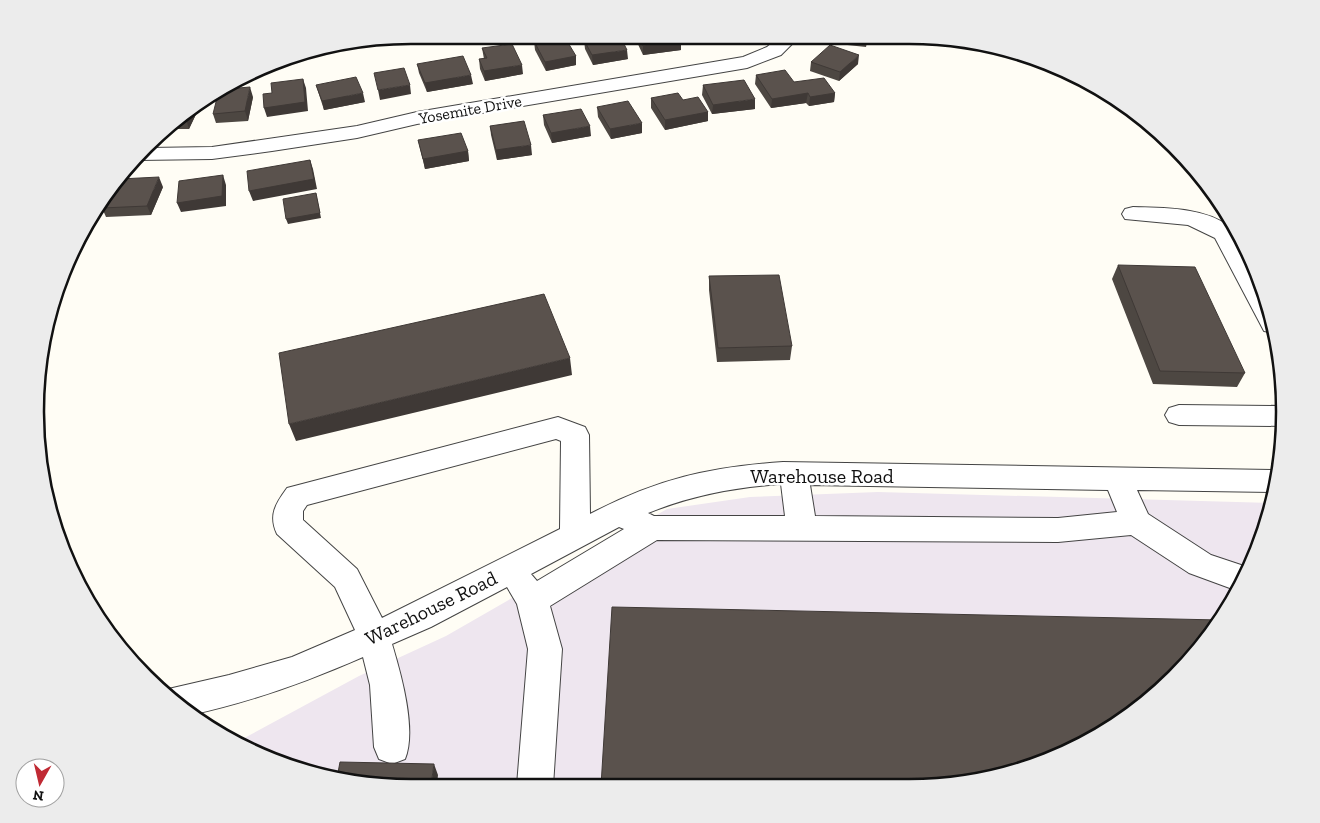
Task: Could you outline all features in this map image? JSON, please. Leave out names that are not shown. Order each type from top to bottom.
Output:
[{"type":"street","name":"Yosemite Drive","points":[[148,155],[212,153],[272,145],[747,62],[774,52],[783,44]]},
{"type":"street","points":[[1133,214],[1179,216],[1206,225],[1224,234],[1259,298]]},
{"type":"street","points":[[1179,414],[1276,416]]},
{"type":"street","points":[[392,746],[387,685],[374,637],[361,606],[346,578],[288,525],[288,509],[297,496],[558,428],[575,434],[575,536]]},
{"type":"street","points":[[794,473],[802,529]]},
{"type":"street","name":"Warehouse Road","points":[[184,700],[229,691],[296,671],[420,617],[618,513],[680,488],[731,477],[794,473],[1269,481]]},
{"type":"street","points":[[1118,479],[1136,522],[1200,564],[1236,577]]},
{"type":"street","points":[[618,513],[652,528],[1058,530],[1136,522]]},
{"type":"street","points":[[532,600],[652,528]]},
{"type":"street","points":[[511,570],[532,600],[545,649],[536,779]]},
{"type":"shaded area","points":[[878,492],[1265,503],[1248,552],[1227,595],[1200,635],[1169,672],[1132,703],[1092,730],[1049,751],[1004,767],[957,776],[908,779],[412,779],[363,776],[316,767],[293,760],[244,738],[359,676],[446,636],[667,509],[750,497]]},
{"type":"building","points":[[512,44],[522,65],[484,71],[479,59],[487,58],[482,48]]},
{"type":"building","points":[[536,44],[569,44],[576,56],[545,62]]},
{"type":"building","points":[[586,44],[624,44],[627,50],[592,55]]},
{"type":"building","points":[[642,44],[658,44],[643,46]]},
{"type":"building","points":[[830,45],[859,55],[840,72],[811,62]]},
{"type":"building","points":[[463,56],[471,75],[425,83],[417,64]]},
{"type":"building","points":[[404,68],[410,85],[378,90],[374,73]]},
{"type":"building","points":[[785,70],[794,82],[824,78],[835,93],[810,97],[808,93],[772,99],[756,75]]},
{"type":"building","points":[[356,77],[363,93],[322,101],[316,85]]},
{"type":"building","points":[[303,79],[305,102],[264,108],[263,94],[272,93],[271,83]]},
{"type":"building","points":[[744,80],[755,99],[713,105],[703,85]]},
{"type":"building","points":[[250,87],[245,111],[213,114],[216,100],[237,88]]},
{"type":"building","points":[[678,93],[683,100],[698,97],[708,112],[665,120],[651,98]]},
{"type":"building","points":[[628,101],[642,123],[610,129],[597,107]]},
{"type":"building","points":[[581,109],[590,126],[551,133],[543,115]]},
{"type":"building","points":[[524,121],[531,145],[496,150],[490,126]]},
{"type":"building","points":[[461,133],[468,151],[423,159],[418,140]]},
{"type":"building","points":[[310,160],[314,179],[249,191],[247,171]]},
{"type":"building","points":[[223,175],[222,196],[177,203],[179,181]]},
{"type":"building","points":[[159,177],[147,206],[105,208],[120,188],[127,179]]},
{"type":"building","points":[[316,193],[320,213],[286,219],[283,199]]},
{"type":"building","points":[[1118,265],[1195,267],[1245,373],[1160,371]]},
{"type":"building","points":[[779,275],[792,346],[718,348],[709,276]]},
{"type":"building","points":[[544,294],[570,358],[289,424],[279,353]]},
{"type":"building","points":[[612,607],[1211,620],[1169,672],[1113,717],[1071,741],[1027,760],[1004,767],[957,776],[908,779],[601,779]]},
{"type":"building","points":[[340,762],[434,764],[432,779],[387,778],[338,772]]}]
